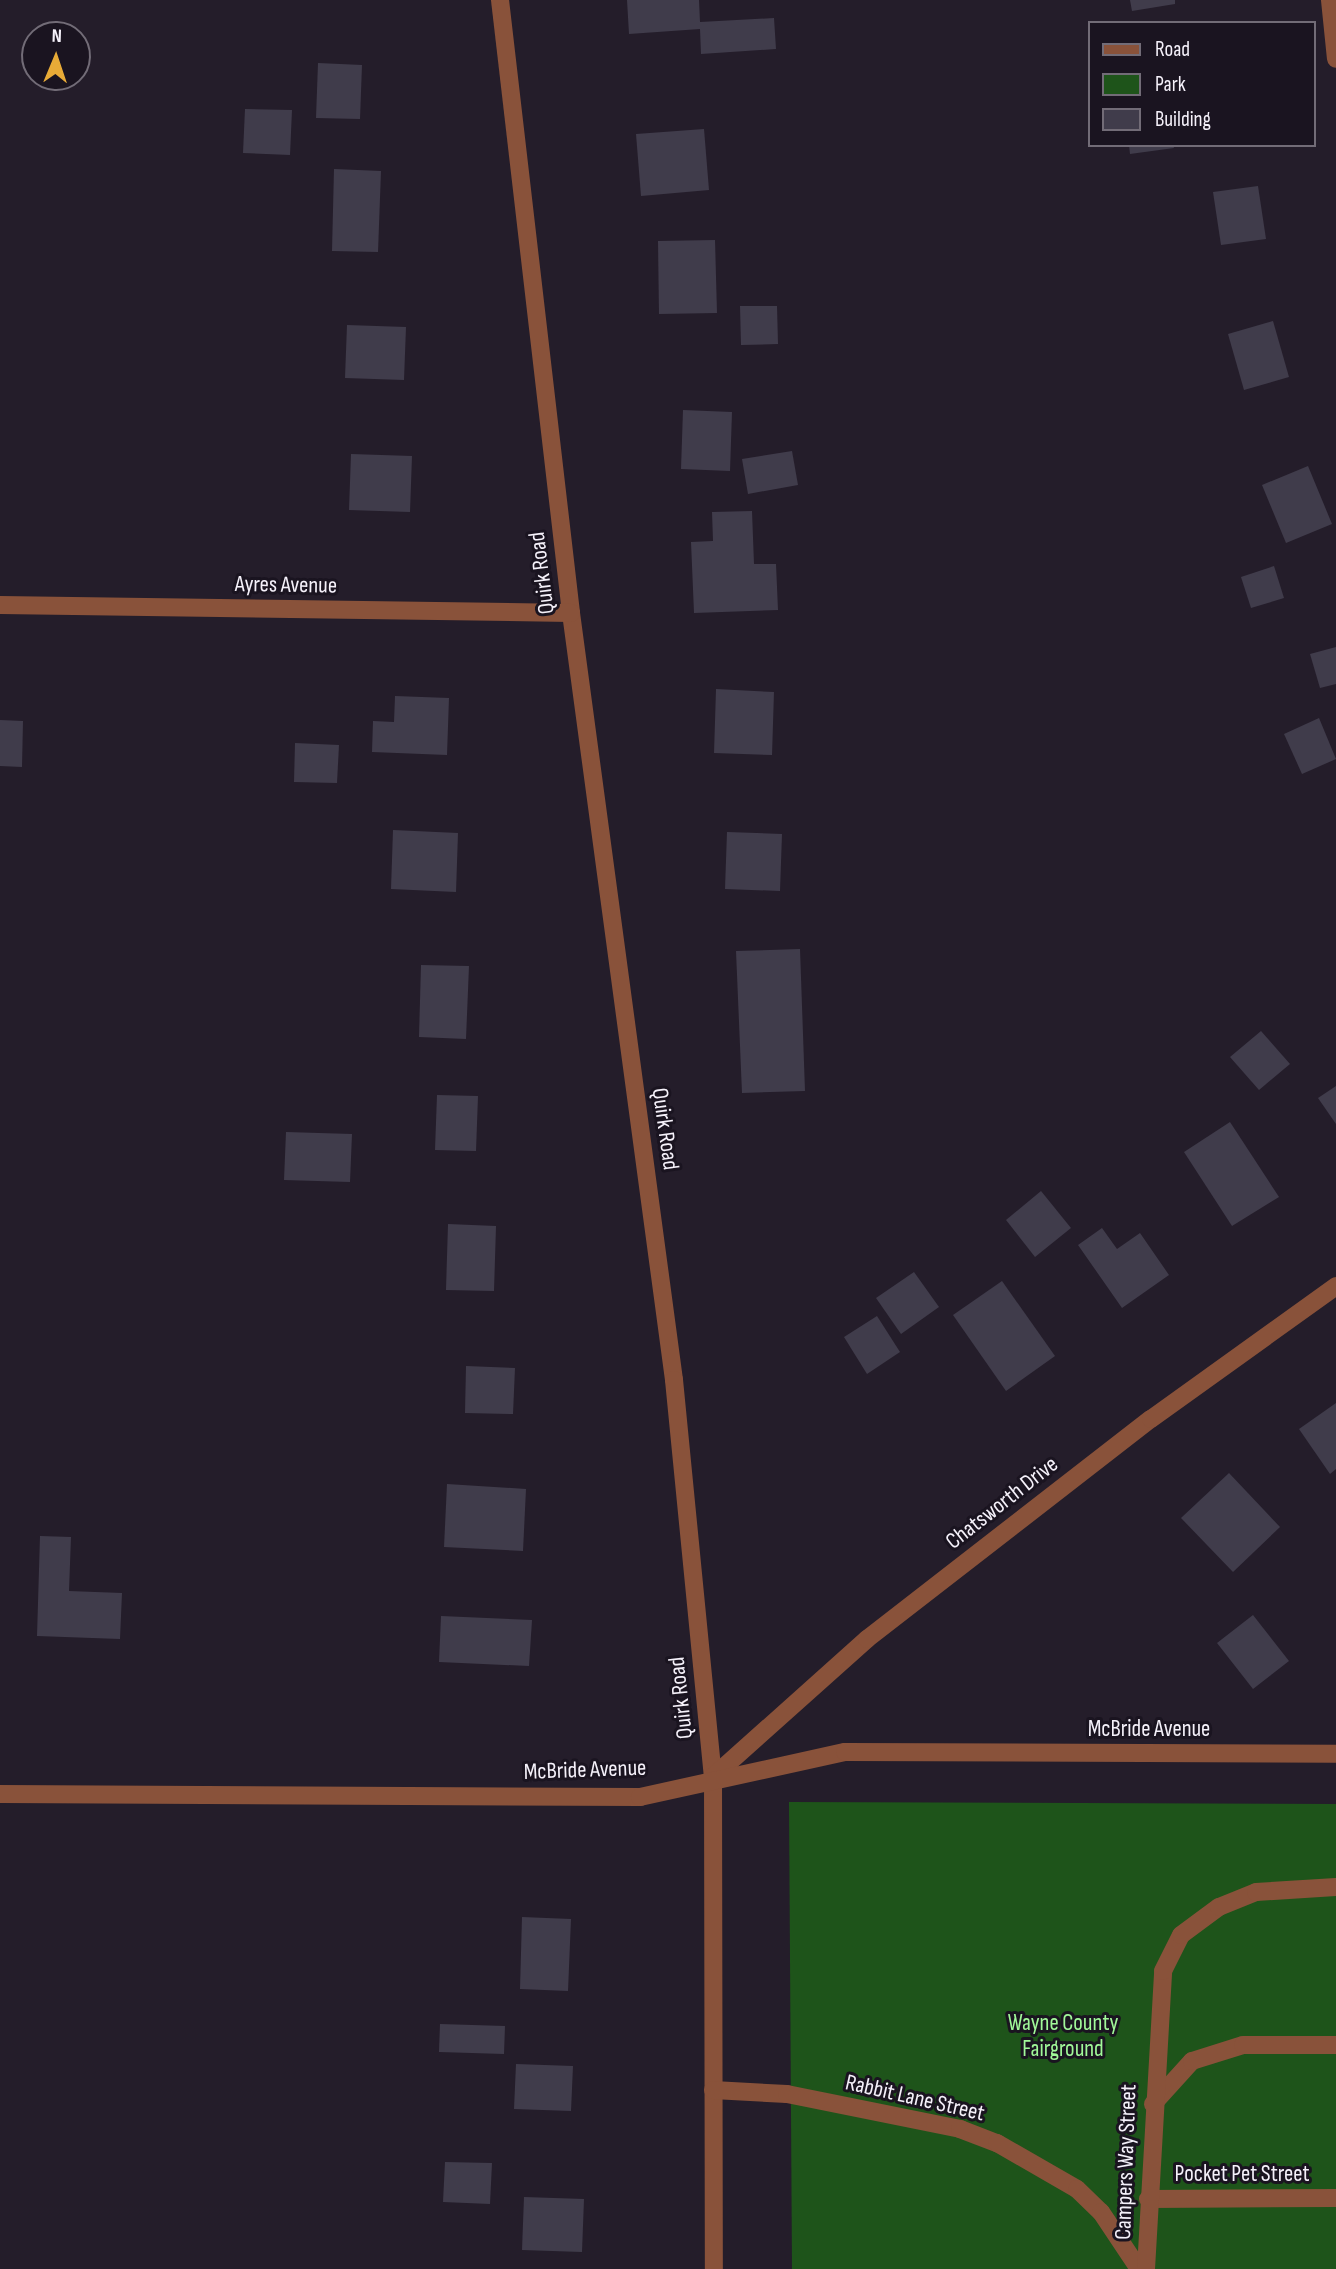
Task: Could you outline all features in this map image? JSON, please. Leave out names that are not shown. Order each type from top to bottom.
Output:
[{"type":"street","name":"Quirk Road","points":[[500,0],[571,613],[674,1380],[713,1776],[714,2269]]},
{"type":"street","points":[[1330,0],[1336,59]]},
{"type":"street","name":"Ayres Avenue","points":[[0,605],[571,613]]},
{"type":"street","name":"Chatsworth Drive","points":[[713,1776],[867,1639],[1150,1419],[1336,1286]]},
{"type":"street","name":"McBride Avenue","points":[[0,1794],[640,1797],[713,1776],[845,1752],[1336,1754]]},
{"type":"street","name":"Campers Way Street","points":[[1146,2269],[1153,2104],[1163,1971],[1181,1935],[1219,1907],[1256,1892],[1336,1887]]},
{"type":"street","points":[[1153,2104],[1192,2061],[1243,2045],[1336,2045]]},
{"type":"street","name":"Rabbit Lane Street","points":[[713,2091],[788,2094],[960,2129],[997,2143],[1077,2189],[1101,2212],[1139,2269]]},
{"type":"street","name":"Pocket Pet Street","points":[[1149,2199],[1336,2198]]},
{"type":"green space","name":"Wayne County Fairground","points":[[789,1802],[1336,1804],[1336,2269],[792,2269]]},
{"type":"building","points":[[627,0],[699,0],[700,22],[774,18],[776,49],[701,54],[700,29],[629,34]]},
{"type":"building","points":[[1130,0],[1175,0],[1175,4],[1132,11]]},
{"type":"building","points":[[318,63],[362,65],[360,119],[316,118]]},
{"type":"building","points":[[245,109],[292,110],[290,155],[243,153]]},
{"type":"building","points":[[704,129],[709,190],[641,196],[636,134]]},
{"type":"building","points":[[1129,147],[1174,148],[1130,154]]},
{"type":"building","points":[[334,169],[381,171],[378,252],[332,251]]},
{"type":"building","points":[[1258,186],[1266,239],[1221,245],[1213,192]]},
{"type":"building","points":[[715,240],[717,313],[659,314],[658,241]]},
{"type":"building","points":[[740,306],[777,306],[778,344],[741,345]]},
{"type":"building","points":[[1273,321],[1289,377],[1244,390],[1228,334]]},
{"type":"building","points":[[347,325],[406,327],[404,380],[345,378]]},
{"type":"building","points":[[683,410],[732,412],[730,471],[681,469]]},
{"type":"building","points":[[792,451],[798,485],[748,494],[742,459]]},
{"type":"building","points":[[351,454],[412,456],[410,512],[349,510]]},
{"type":"building","points":[[1308,466],[1332,524],[1286,543],[1262,485]]},
{"type":"building","points":[[752,511],[754,564],[776,564],[778,610],[694,613],[691,542],[713,541],[712,512]]},
{"type":"building","points":[[1274,566],[1284,598],[1251,608],[1241,577]]},
{"type":"building","points":[[1336,647],[1336,684],[1320,688],[1310,654]]},
{"type":"building","points":[[716,689],[774,692],[772,755],[714,753]]},
{"type":"building","points":[[395,696],[449,698],[447,755],[372,752],[373,721],[394,722]]},
{"type":"building","points":[[1319,718],[1336,759],[1302,774],[1284,734]]},
{"type":"building","points":[[0,720],[23,721],[22,767],[0,766]]},
{"type":"building","points":[[295,743],[339,745],[337,783],[294,782]]},
{"type":"building","points":[[393,830],[458,833],[456,892],[391,889]]},
{"type":"building","points":[[727,832],[782,834],[780,891],[725,889]]},
{"type":"building","points":[[800,949],[805,1091],[742,1093],[736,951]]},
{"type":"building","points":[[421,965],[469,966],[466,1039],[419,1037]]},
{"type":"building","points":[[1261,1031],[1290,1064],[1259,1090],[1230,1057]]},
{"type":"building","points":[[1336,1086],[1336,1124],[1318,1098]]},
{"type":"building","points":[[437,1095],[478,1096],[476,1151],[435,1150]]},
{"type":"building","points":[[1230,1122],[1279,1197],[1232,1226],[1184,1152]]},
{"type":"building","points":[[286,1132],[352,1134],[350,1182],[284,1180]]},
{"type":"building","points":[[1041,1191],[1071,1228],[1035,1257],[1006,1220]]},
{"type":"building","points":[[448,1224],[496,1226],[494,1291],[446,1290]]},
{"type":"building","points":[[1102,1228],[1117,1249],[1140,1233],[1169,1275],[1122,1308],[1078,1245]]},
{"type":"building","points":[[914,1272],[939,1307],[901,1334],[876,1298]]},
{"type":"building","points":[[1002,1281],[1055,1356],[1006,1391],[953,1315]]},
{"type":"building","points":[[877,1316],[900,1352],[867,1374],[844,1337]]},
{"type":"building","points":[[466,1366],[515,1368],[513,1414],[465,1413]]},
{"type":"building","points":[[1336,1403],[1336,1469],[1330,1474],[1299,1429]]},
{"type":"building","points":[[1229,1473],[1280,1527],[1233,1572],[1181,1518]]},
{"type":"building","points":[[447,1484],[526,1489],[523,1551],[444,1547]]},
{"type":"building","points":[[40,1536],[71,1537],[69,1591],[122,1593],[120,1639],[37,1636]]},
{"type":"building","points":[[1253,1615],[1289,1661],[1253,1689],[1217,1643]]},
{"type":"building","points":[[441,1616],[532,1620],[529,1666],[439,1662]]},
{"type":"building","points":[[522,1917],[571,1919],[568,1991],[520,1989]]},
{"type":"building","points":[[440,2024],[505,2026],[504,2054],[439,2052]]},
{"type":"building","points":[[516,2064],[573,2066],[571,2111],[514,2109]]},
{"type":"building","points":[[445,2162],[492,2163],[490,2204],[443,2202]]},
{"type":"building","points":[[524,2197],[584,2199],[582,2252],[522,2250]]}]
